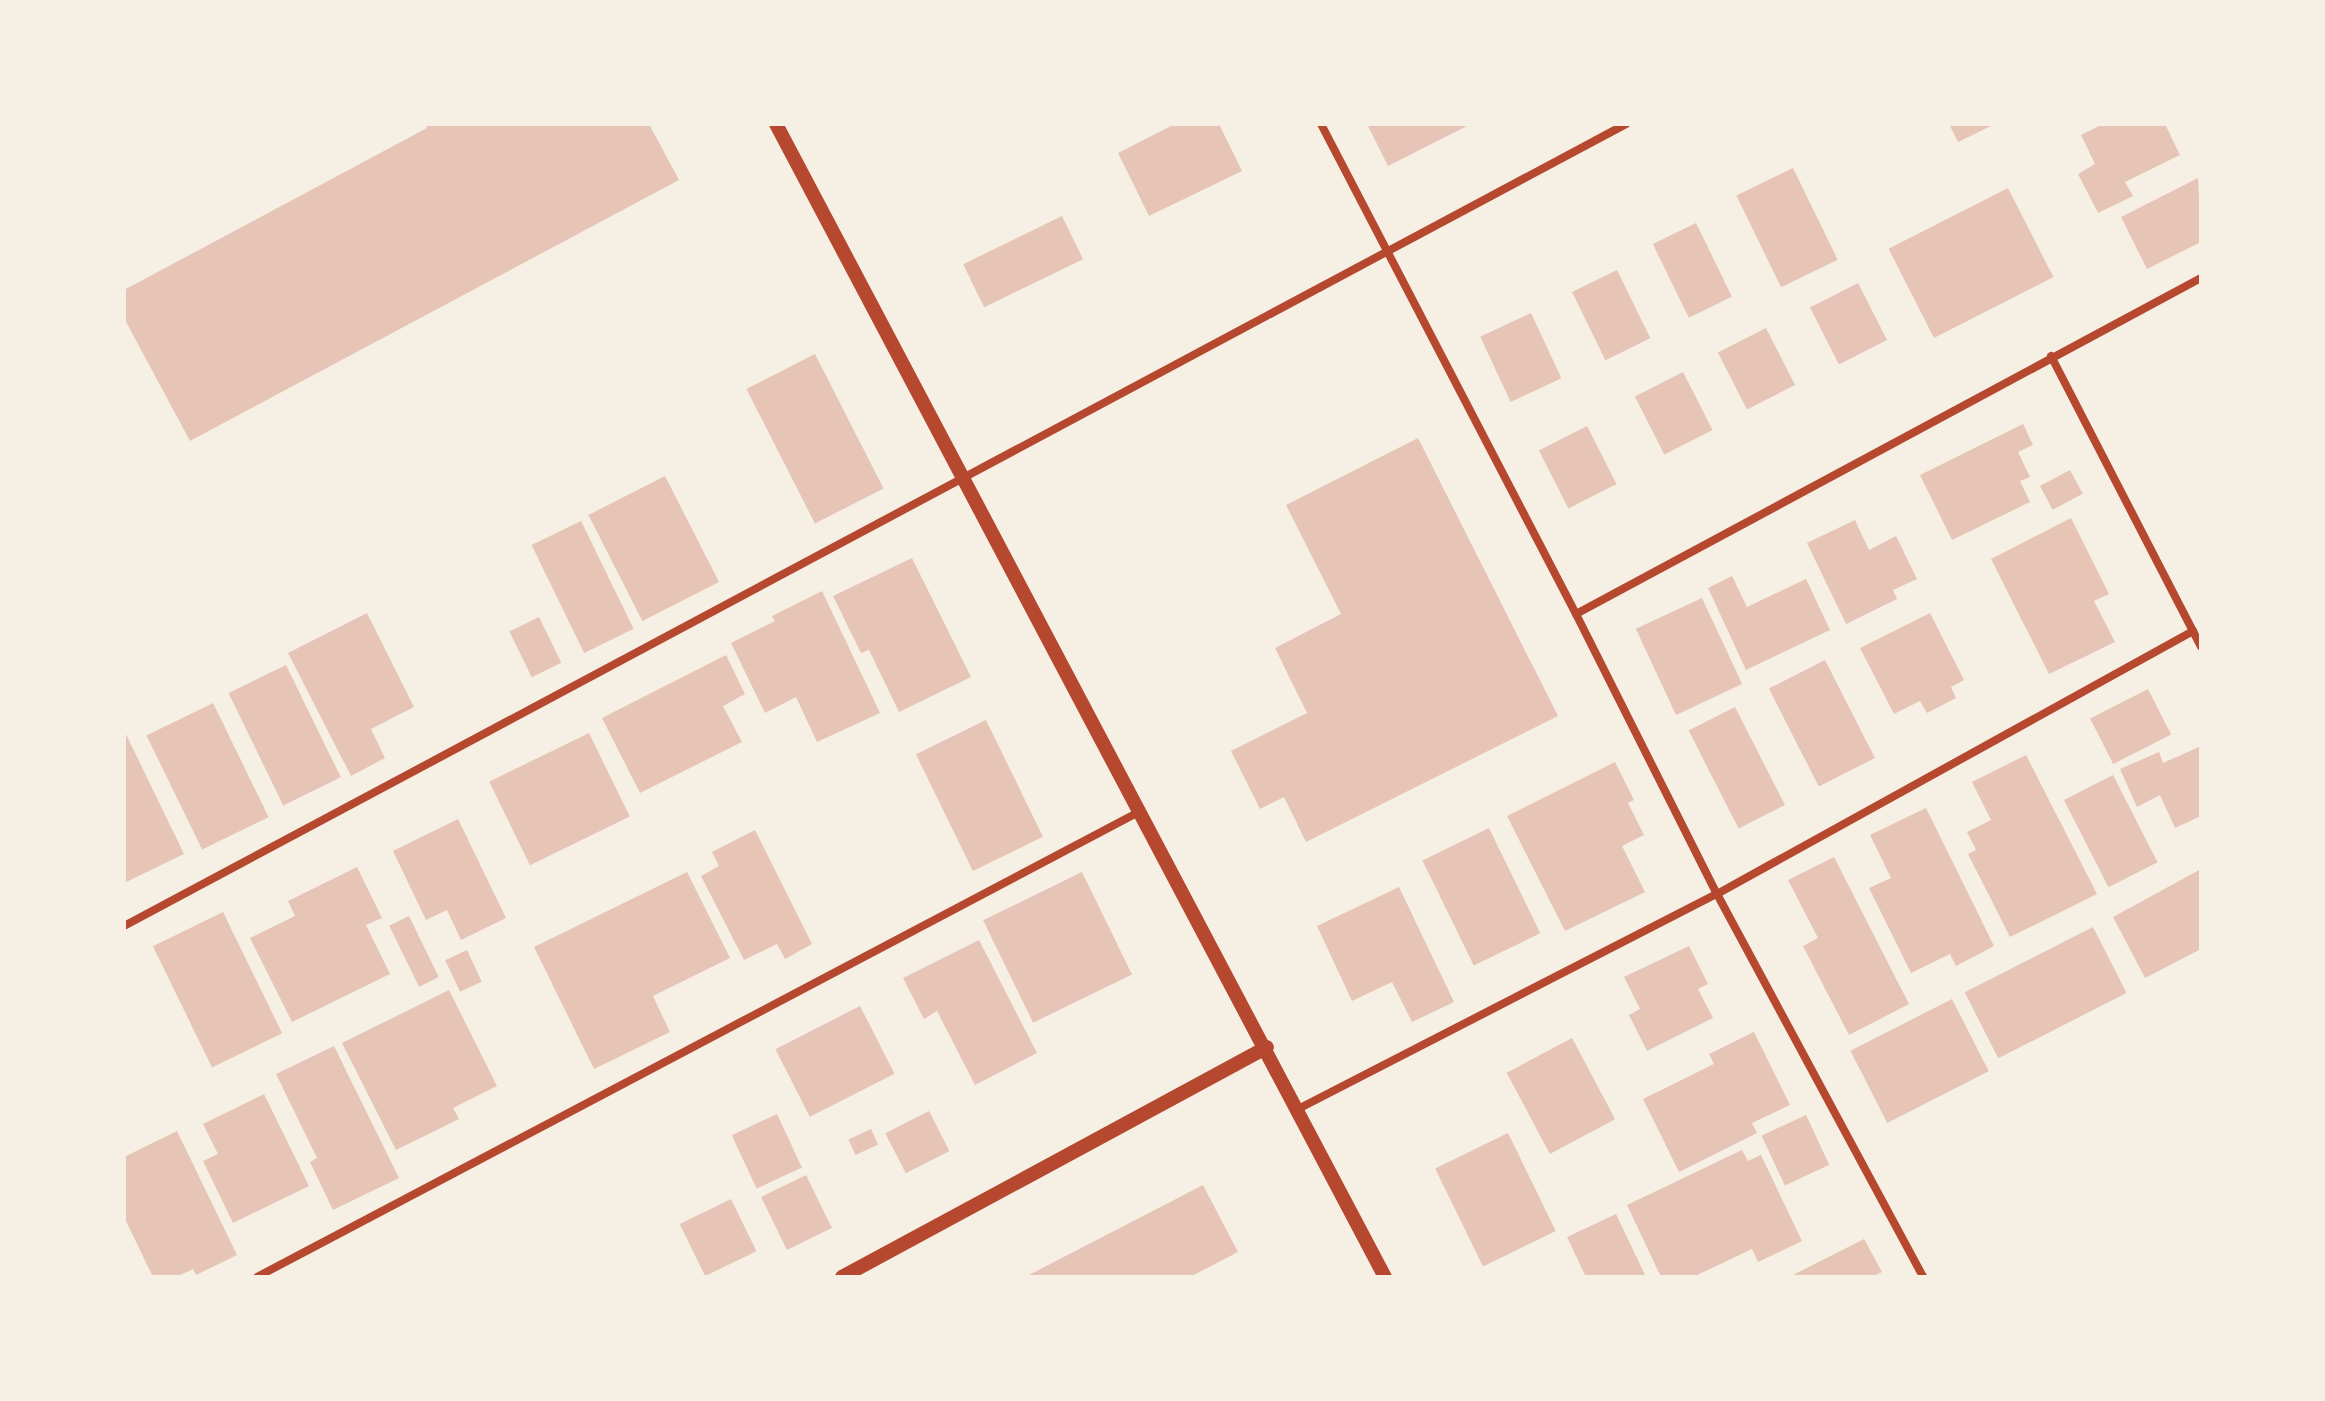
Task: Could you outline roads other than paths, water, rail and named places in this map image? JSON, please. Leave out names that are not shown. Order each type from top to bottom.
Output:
[{"type":"street","points":[[776,124],[1267,1047],[1385,1277]]},
{"type":"street","points":[[1321,124],[1576,614],[1717,894],[1923,1277]]},
{"type":"street","points":[[124,926],[1626,124]]},
{"type":"street","points":[[1576,614],[2201,278]]},
{"type":"street","points":[[2051,356],[2201,647]]},
{"type":"street","points":[[1298,1109],[1717,894],[2193,631]]},
{"type":"street","points":[[257,1277],[1141,811]]},
{"type":"street","points":[[842,1277],[1267,1047]]}]
